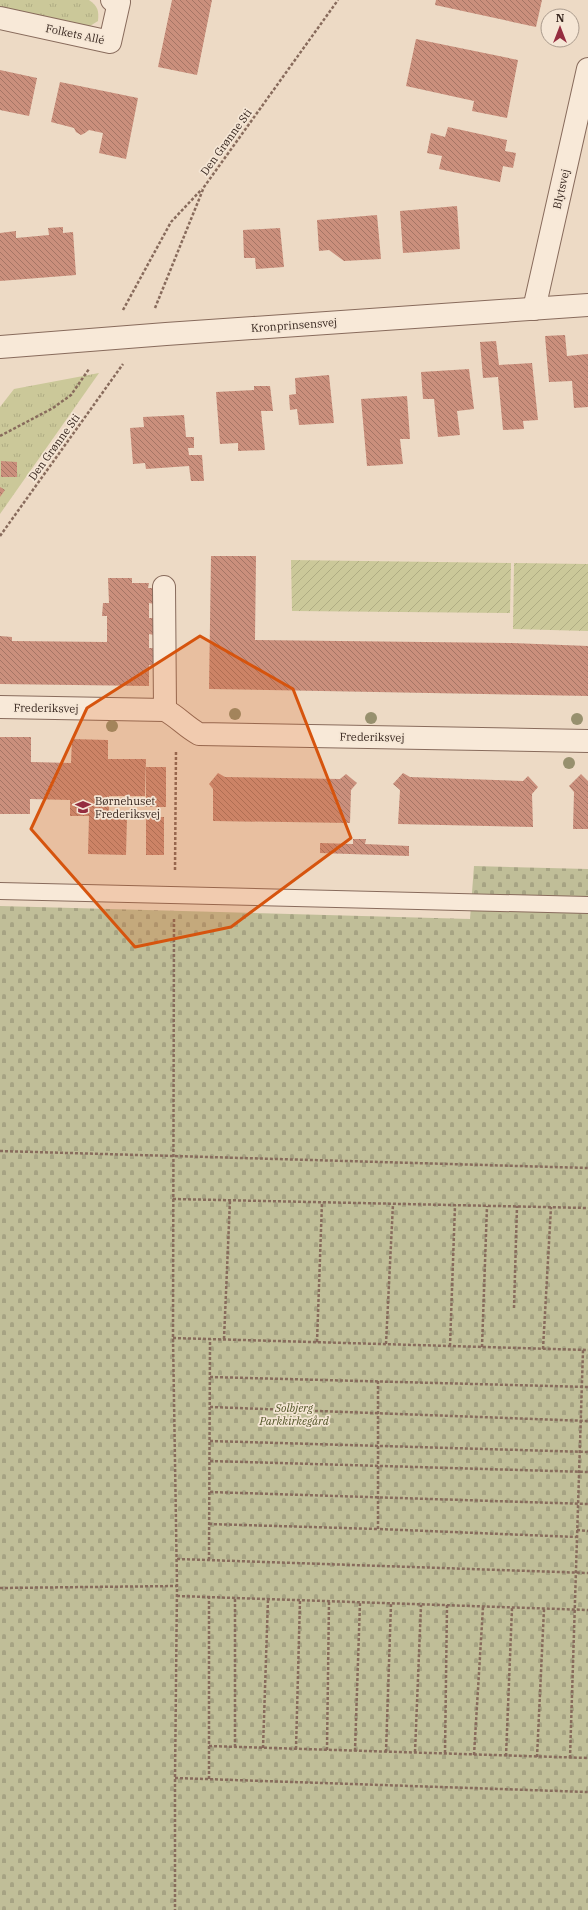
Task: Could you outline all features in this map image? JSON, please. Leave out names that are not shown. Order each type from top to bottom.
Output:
[{"type":"street","name":"Folkets Allé","points":[[0,18],[110,42],[116,1]]},
{"type":"street","name":"Blytsvej","points":[[534,309],[588,69]]},
{"type":"street","name":"Kronprinsensvej","points":[[0,347],[588,305]]},
{"type":"street","points":[[164,587],[165,710],[177,716],[188,728],[199,734]]},
{"type":"street","name":"Frederiksvej","points":[[0,707],[165,710]]},
{"type":"street","name":"Frederiksvej","points":[[199,734],[588,741]]},
{"type":"lane","points":[[0,892],[588,905]]},
{"type":"path","name":"Den Grønne Sti","points":[[155,308],[204,187],[338,0]]},
{"type":"path","points":[[120,316],[171,222],[204,187]]},
{"type":"path","points":[[0,436],[53,408],[71,395],[92,364]]},
{"type":"path","name":"Den Grønne Sti","points":[[0,536],[121,367]]},
{"type":"path","points":[[175,1910],[177,1559],[173,1338],[173,1156],[176,751],[199,734]]},
{"type":"path","points":[[0,1151],[588,1168]]},
{"type":"path","points":[[173,1199],[588,1208]]},
{"type":"path","points":[[224,1339],[230,1200]]},
{"type":"path","points":[[317,1342],[322,1202]]},
{"type":"path","points":[[386,1344],[393,1204]]},
{"type":"path","points":[[450,1346],[455,1205]]},
{"type":"path","points":[[482,1347],[487,1206]]},
{"type":"path","points":[[514,1308],[517,1206]]},
{"type":"path","points":[[543,1349],[551,1208]]},
{"type":"path","points":[[173,1338],[588,1350]]},
{"type":"path","points":[[209,1560],[210,1339]]},
{"type":"path","points":[[570,1758],[583,1350]]},
{"type":"path","points":[[210,1377],[588,1387]]},
{"type":"path","points":[[378,1381],[378,1529]]},
{"type":"path","points":[[210,1406],[588,1421]]},
{"type":"path","points":[[210,1441],[588,1452]]},
{"type":"path","points":[[210,1461],[588,1472]]},
{"type":"path","points":[[210,1492],[588,1504]]},
{"type":"path","points":[[209,1524],[576,1537]]},
{"type":"path","points":[[577,1530],[588,1531]]},
{"type":"path","points":[[177,1559],[588,1573]]},
{"type":"path","points":[[0,1588],[177,1586]]},
{"type":"path","points":[[177,1596],[588,1610]]},
{"type":"path","points":[[208,1596],[208,1780]]},
{"type":"path","points":[[235,1598],[235,1747]]},
{"type":"path","points":[[263,1748],[268,1599]]},
{"type":"path","points":[[296,1749],[300,1600]]},
{"type":"path","points":[[327,1750],[330,1601]]},
{"type":"path","points":[[355,1751],[360,1602]]},
{"type":"path","points":[[386,1752],[390,1604]]},
{"type":"path","points":[[415,1752],[421,1605]]},
{"type":"path","points":[[445,1754],[447,1605]]},
{"type":"path","points":[[474,1754],[484,1607]]},
{"type":"path","points":[[506,1756],[512,1608]]},
{"type":"path","points":[[537,1757],[544,1609]]},
{"type":"path","points":[[208,1746],[588,1758]]},
{"type":"path","points":[[175,1778],[588,1792]]},
{"type":"highlighted area","points":[[200,636],[293,689],[351,838],[231,927],[135,947],[31,829],[87,708]]},
{"type":"green space","points":[[0,0],[89,0],[97,9],[98,21],[90,26],[78,27],[0,10]]},
{"type":"green space","points":[[99,373],[0,514],[0,407],[14,389]]},
{"type":"green space","points":[[291,560],[511,563],[510,613],[292,611]]},
{"type":"green space","points":[[514,563],[588,564],[588,631],[513,629]]},
{"type":"green space","name":"Solbjerg Parkkirkegård","points":[[474,866],[588,869],[588,1910],[0,1910],[0,906],[470,919]]},
{"type":"building","points":[[172,0],[212,0],[197,75],[158,67]]},
{"type":"building","points":[[436,0],[542,0],[536,27],[435,5]]},
{"type":"building","points":[[416,39],[518,60],[507,118],[472,111],[474,101],[406,86]]},
{"type":"building","points":[[0,70],[37,78],[29,116],[0,110]]},
{"type":"building","points":[[60,82],[138,98],[126,159],[99,153],[103,133],[89,130],[81,135],[76,132],[74,128],[51,122]]},
{"type":"building","points":[[448,127],[507,140],[505,151],[516,153],[513,168],[503,166],[500,182],[439,169],[442,156],[427,153],[431,133],[445,137]]},
{"type":"building","points":[[457,206],[460,249],[403,253],[400,211]]},
{"type":"building","points":[[377,215],[381,259],[344,261],[329,250],[319,251],[317,220]]},
{"type":"building","points":[[63,227],[63,233],[73,232],[76,275],[0,281],[0,233],[16,231],[16,238],[49,235],[48,228]]},
{"type":"building","points":[[280,228],[284,267],[256,269],[255,258],[244,258],[243,230]]},
{"type":"building","points":[[565,335],[567,356],[588,354],[588,407],[574,408],[572,381],[549,382],[545,336]]},
{"type":"building","points":[[496,341],[499,365],[532,363],[538,420],[523,421],[524,429],[503,430],[498,377],[483,378],[480,342]]},
{"type":"building","points":[[469,369],[474,409],[457,411],[460,435],[438,437],[434,399],[423,399],[421,372]]},
{"type":"building","points":[[329,375],[334,423],[299,425],[297,409],[290,410],[289,395],[296,394],[295,378]]},
{"type":"building","points":[[254,386],[270,386],[273,411],[261,411],[265,450],[238,451],[238,443],[220,444],[216,392],[254,390]]},
{"type":"building","points":[[407,396],[410,439],[400,439],[403,464],[367,466],[361,399]]},
{"type":"building","points":[[184,415],[186,437],[194,437],[194,448],[188,448],[189,455],[202,455],[204,481],[191,481],[189,466],[146,469],[145,463],[133,464],[130,428],[144,427],[143,417]]},
{"type":"building","points":[[1,461],[17,462],[17,477],[1,477]]},
{"type":"building","points":[[0,487],[5,490],[0,497]]},
{"type":"building","points":[[211,556],[256,556],[255,640],[512,643],[588,646],[588,696],[209,689]]},
{"type":"building","points":[[108,578],[132,578],[132,583],[149,583],[148,588],[154,588],[154,604],[149,603],[149,618],[154,618],[154,635],[149,634],[149,648],[154,648],[154,666],[149,665],[149,686],[0,684],[0,636],[12,637],[12,641],[107,642],[107,616],[102,616],[103,603],[109,603]]},
{"type":"building","points":[[0,737],[31,737],[31,762],[71,763],[72,739],[108,740],[108,759],[146,759],[145,796],[109,796],[109,817],[127,817],[126,855],[88,854],[89,816],[70,816],[70,800],[30,799],[30,814],[0,814]]},
{"type":"building","points":[[146,767],[166,767],[166,807],[146,807]]},
{"type":"building","points":[[218,773],[225,777],[340,779],[346,774],[357,783],[351,790],[350,823],[213,821],[213,789],[209,784]]},
{"type":"building","points":[[403,773],[410,777],[523,781],[528,776],[538,787],[532,794],[533,827],[398,824],[400,790],[393,784]]},
{"type":"building","points":[[581,774],[588,781],[588,829],[573,829],[574,792],[569,786]]},
{"type":"building","points":[[146,817],[164,817],[164,855],[146,855]]},
{"type":"building","points":[[353,839],[366,839],[365,844],[409,846],[409,856],[320,853],[320,843],[353,844]]},
{"type":"place","name":"Børnehuset Frederiksvej","points":[[83,807]]}]
